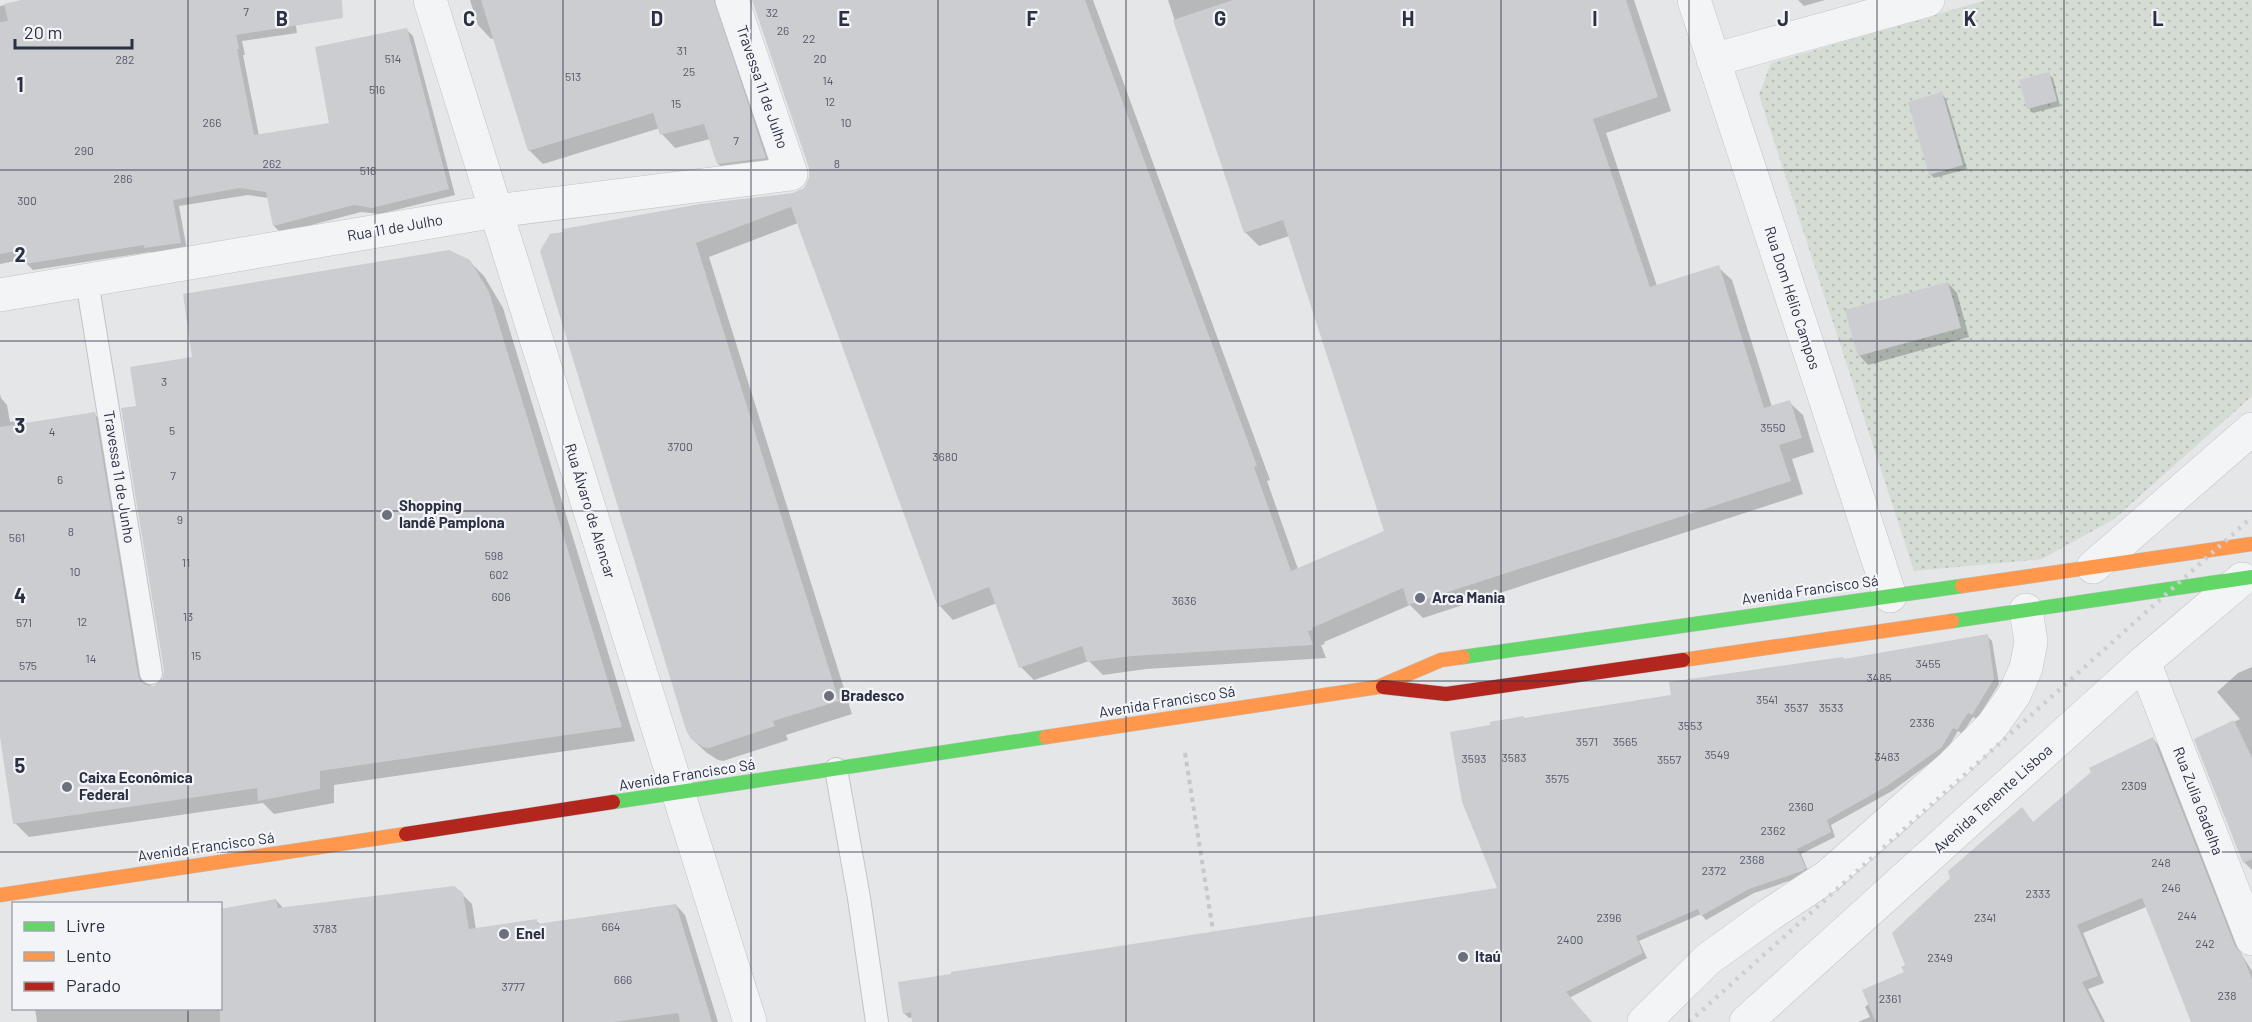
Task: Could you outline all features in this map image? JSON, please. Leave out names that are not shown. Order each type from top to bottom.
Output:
[{"type":"main road","name":"Avenida Francisco Sá","points":[[1378,687],[1441,660],[2252,544]]},
{"type":"main road","name":"Avenida Francisco Sá","points":[[0,895],[1378,687],[1446,694],[2247,578]]},
{"type":"street","name":"Rua Álvaro de Alencar","points":[[430,0],[750,1022]]},
{"type":"street","name":"Travessa 11 de Julho","points":[[732,0],[791,174]]},
{"type":"street","name":"Rua Dom Hélio Campos","points":[[1694,0],[1890,596]]},
{"type":"street","points":[[1713,60],[1928,0]]},
{"type":"street","name":"Rua 11 de Julho","points":[[0,295],[496,211],[791,174]]},
{"type":"street","points":[[2093,567],[2252,429]]},
{"type":"street","name":"Avenida Tenente Lisboa","points":[[1746,1022],[2144,662],[2247,578]]},
{"type":"street","points":[[1644,1022],[1708,959],[1828,876],[1952,766],[1992,726],[2014,695],[2026,668],[2031,642],[2026,610]]},
{"type":"street","name":"Rua Zulia Gadelha","points":[[2144,662],[2252,939]]},
{"type":"lane","name":"Travessa 11 de Junho","points":[[87,281],[151,673]]},
{"type":"lane","points":[[836,769],[859,898],[877,1022]]},
{"type":"path","points":[[1185,753],[1213,932]]},
{"type":"shaded area","points":[[1986,0],[2252,0],[2252,396],[2114,519],[2042,559],[1914,571],[1759,95],[1771,63]]},
{"type":"building","points":[[21,0],[342,0],[343,18],[236,35],[254,135],[329,123],[315,47],[407,28],[449,189],[372,208],[354,205],[273,226],[266,192],[240,188],[173,200],[181,243],[144,248],[144,245],[25,264],[22,250],[0,254],[0,22],[8,21],[4,4]]},
{"type":"building","points":[[481,0],[714,0],[766,158],[717,164],[704,124],[660,135],[653,113],[528,151]]},
{"type":"building","points":[[752,0],[1085,0],[1257,466],[1254,467],[1291,571],[1384,531],[1283,220],[1244,233],[1173,20],[1233,0],[1626,0],[1658,97],[1593,119],[1650,287],[1719,265],[1764,408],[1790,400],[1802,438],[1779,445],[1791,481],[1408,605],[1403,588],[1312,628],[1313,630],[1308,631],[1313,645],[1132,656],[1087,662],[1082,646],[1019,668],[989,587],[938,607],[791,207],[696,243],[839,701],[773,721],[775,726],[709,748],[703,747],[691,739],[686,730],[540,251],[550,234],[563,232],[563,229],[700,204],[793,193],[804,188],[809,178],[809,168]]},
{"type":"building","points":[[2049,72],[2057,101],[2027,109],[2019,80]]},
{"type":"building","points":[[1942,92],[1963,165],[1929,175],[1908,102]]},
{"type":"building","name":"Shopping Iandê Pamplona","points":[[449,250],[470,260],[489,292],[622,727],[320,771],[320,789],[258,801],[257,788],[13,824],[0,737],[0,427],[95,412],[138,675],[140,681],[154,686],[163,678],[164,671],[121,408],[136,406],[130,367],[192,357],[183,294]]},
{"type":"building","points":[[1948,282],[1961,328],[1858,356],[1845,310]]},
{"type":"building","points":[[1988,634],[1994,679],[1972,715],[1968,713],[1957,730],[1953,728],[1942,747],[1887,786],[1827,820],[1831,832],[1797,849],[1806,868],[1802,871],[1749,889],[1701,916],[1698,909],[1636,936],[1643,953],[1566,992],[1592,1022],[912,1022],[911,1012],[903,1014],[898,982],[1497,888],[1462,802],[1450,732],[1524,716],[1524,718],[1671,695],[1669,682],[1843,657],[1844,659]]},
{"type":"building","points":[[2234,720],[2252,758],[2252,859],[2243,863],[2194,739]]},
{"type":"building","points":[[2153,737],[2235,946],[2242,954],[2252,979],[2252,1022],[2191,1022],[2142,898],[2077,925],[2098,976],[2082,982],[2102,1022],[1876,1022],[1862,990],[1904,972],[1901,967],[1905,965],[1892,933],[1950,878],[1948,871],[2022,807],[2033,822],[2091,772],[2089,768]]},
{"type":"building","points":[[454,886],[463,893],[469,929],[537,919],[537,924],[676,904],[712,1022],[680,1022],[678,1013],[614,1022],[220,1022],[222,909],[276,899],[278,908]]},
{"type":"railway","points":[[1689,1022],[2252,517]]},
{"type":"traffic: fast","points":[[1952,621],[2252,577]]},
{"type":"traffic: fast","points":[[1463,657],[1962,586]]},
{"type":"traffic: fast","points":[[613,802],[1046,737]]},
{"type":"traffic: slow","points":[[1962,586],[2252,544]]},
{"type":"traffic: slow","points":[[1683,660],[1952,621]]},
{"type":"traffic: slow","points":[[1046,737],[1378,687],[1441,660],[1463,657]]},
{"type":"traffic: slow","points":[[0,895],[406,834]]},
{"type":"traffic: jam","points":[[1383,687],[1446,694],[1683,660]]},
{"type":"traffic: jam","points":[[406,834],[613,802]]},
{"type":"place","name":"Shopping Iandê Pamplona","points":[[387,515]]},
{"type":"place","name":"Arca Mania","points":[[1420,598]]},
{"type":"place","name":"Bradesco","points":[[829,696]]},
{"type":"place","name":"Caixa Econômica Federal","points":[[67,787]]},
{"type":"place","name":"Enel","points":[[504,934]]},
{"type":"place","name":"Itaú","points":[[1463,957]]}]
